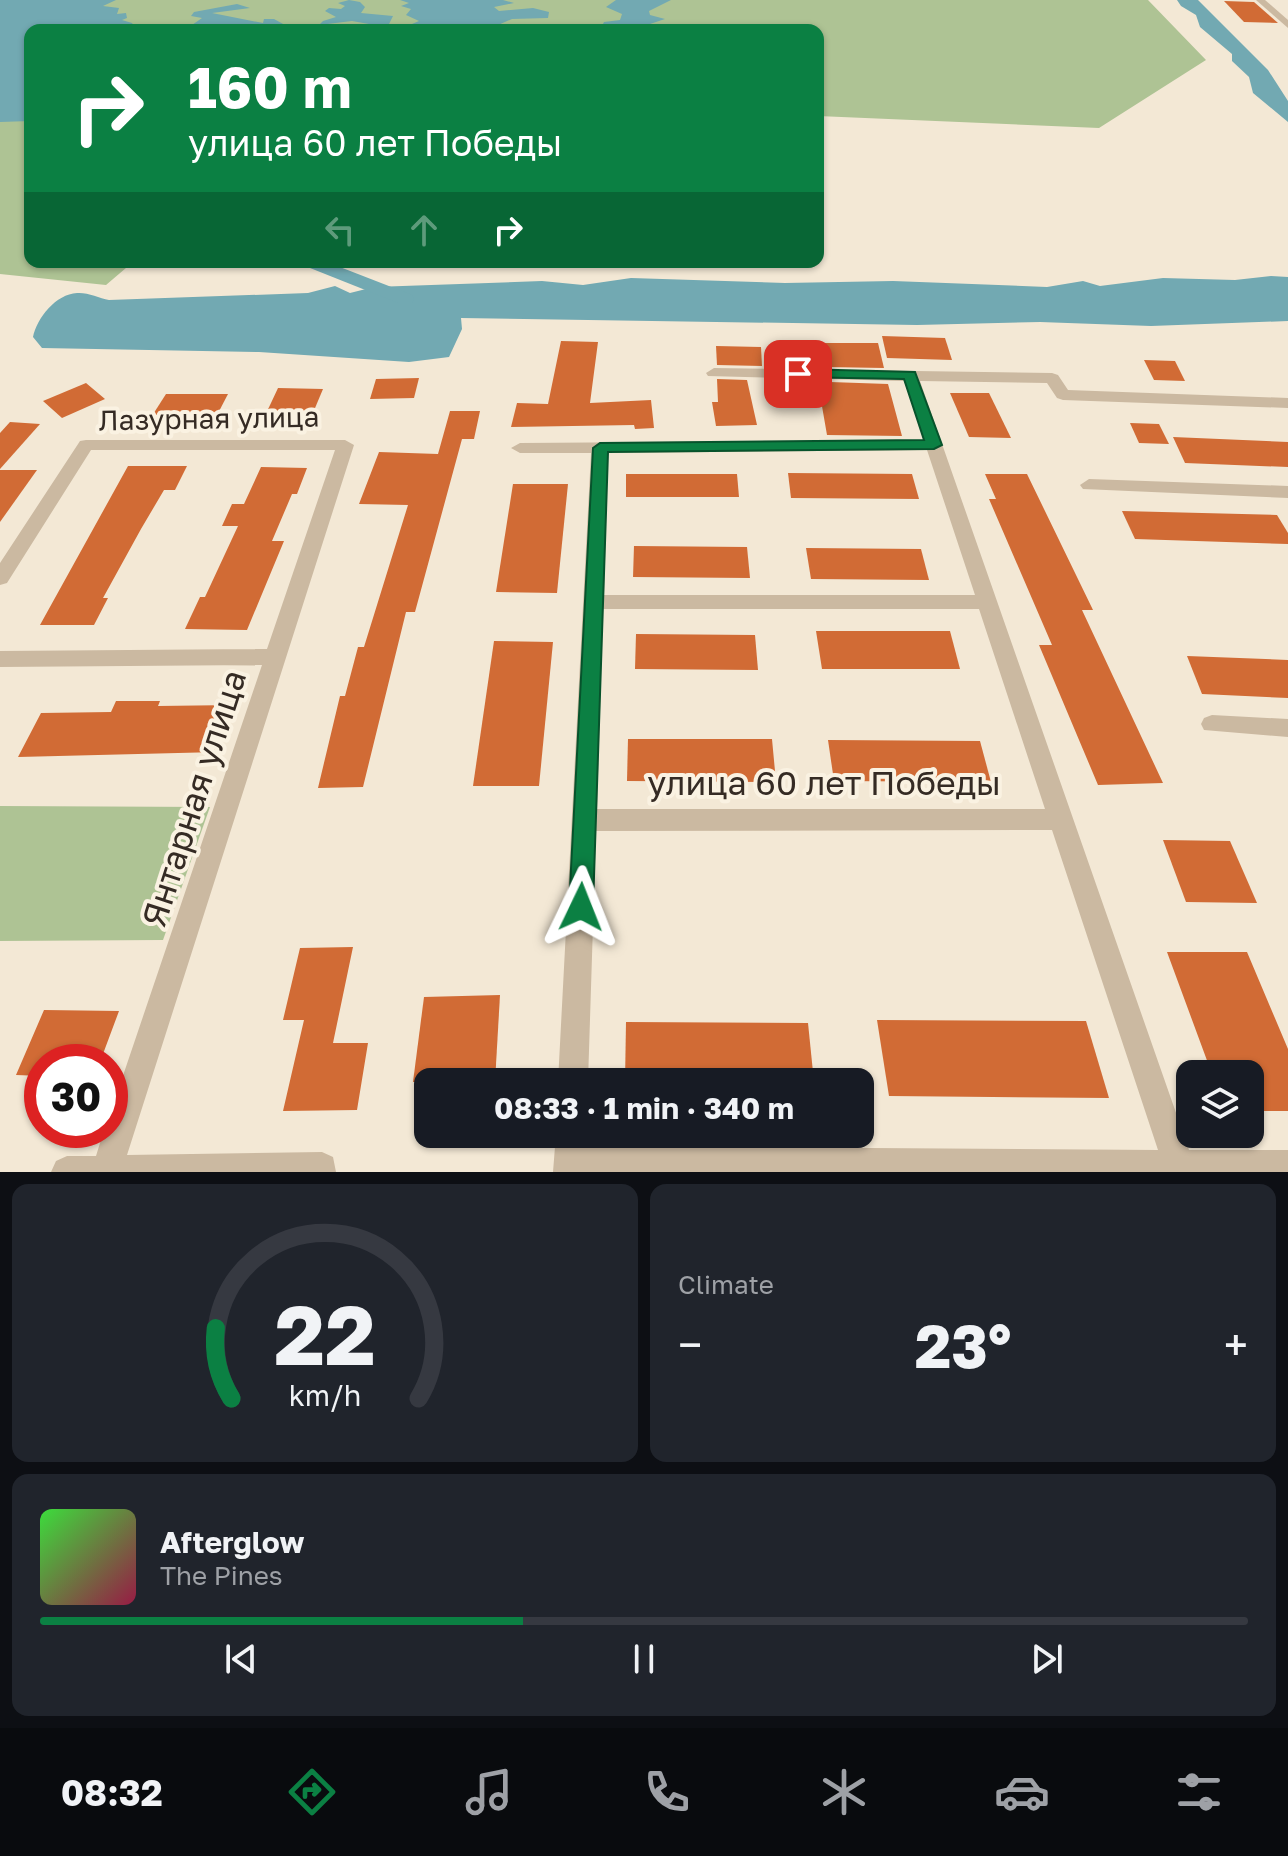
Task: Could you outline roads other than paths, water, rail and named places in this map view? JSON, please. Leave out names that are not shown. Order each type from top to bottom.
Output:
[{"type":"street","points":[[1260,0],[1288,25]]},
{"type":"street","points":[[714,373],[1052,378],[1063,395],[1288,403]]},
{"type":"street","name":"улица 60 лет Победы","points":[[910,375],[1180,1169]]},
{"type":"street","name":"Лазурная улица","points":[[0,578],[86,445],[345,445]]},
{"type":"street","name":"Янтарная улица","points":[[106,1172],[345,445]]},
{"type":"street","points":[[520,448],[934,445]]},
{"type":"street","points":[[574,1068],[600,448]]},
{"type":"street","points":[[1089,485],[1288,492]]},
{"type":"street","points":[[594,602],[987,602]]},
{"type":"street","points":[[0,659],[275,657]]},
{"type":"street","points":[[1212,724],[1288,728]]},
{"type":"street","name":"улица 60 лет Победы","points":[[584,820],[1063,819]]},
{"type":"street","points":[[570,1156],[1180,1169],[1288,1166]]},
{"type":"street","points":[[67,1172],[322,1168]]},
{"type":"water","points":[[0,0],[116,0],[103,6],[119,8],[117,14],[126,13],[127,18],[122,20],[133,24],[24,24],[24,121],[0,122]]},
{"type":"water","points":[[349,0],[360,2],[365,7],[361,13],[393,16],[389,24],[352,21],[320,24],[336,17],[325,11],[329,8],[341,9],[345,6],[338,3]]},
{"type":"water","points":[[400,0],[503,0],[514,3],[494,7],[499,11],[533,8],[549,12],[548,18],[512,19],[500,24],[412,24],[419,21],[406,15],[411,9],[401,6],[409,3]]},
{"type":"water","points":[[616,0],[671,0],[649,11],[650,15],[665,19],[650,24],[603,24],[620,20],[622,14],[606,7]]},
{"type":"water","points":[[1177,0],[1198,0],[1268,70],[1288,101],[1288,122],[1253,93],[1249,77],[1232,61],[1232,54],[1200,27],[1196,15]]},
{"type":"water","points":[[237,4],[250,8],[212,13],[263,23],[264,19],[274,19],[283,24],[193,24],[202,18],[191,16],[194,12]]},
{"type":"water","points":[[1288,277],[1288,321],[1151,326],[1040,322],[917,325],[461,318],[462,329],[449,357],[409,362],[259,352],[42,348],[33,337],[39,322],[55,302],[77,293],[109,300],[308,293],[335,286],[350,293],[374,287],[542,281],[583,285],[631,278],[785,283],[893,281],[1047,287],[1083,281],[1100,286],[1163,278],[1235,280]]},
{"type":"waterway","points":[[326,268],[405,299]]}]
